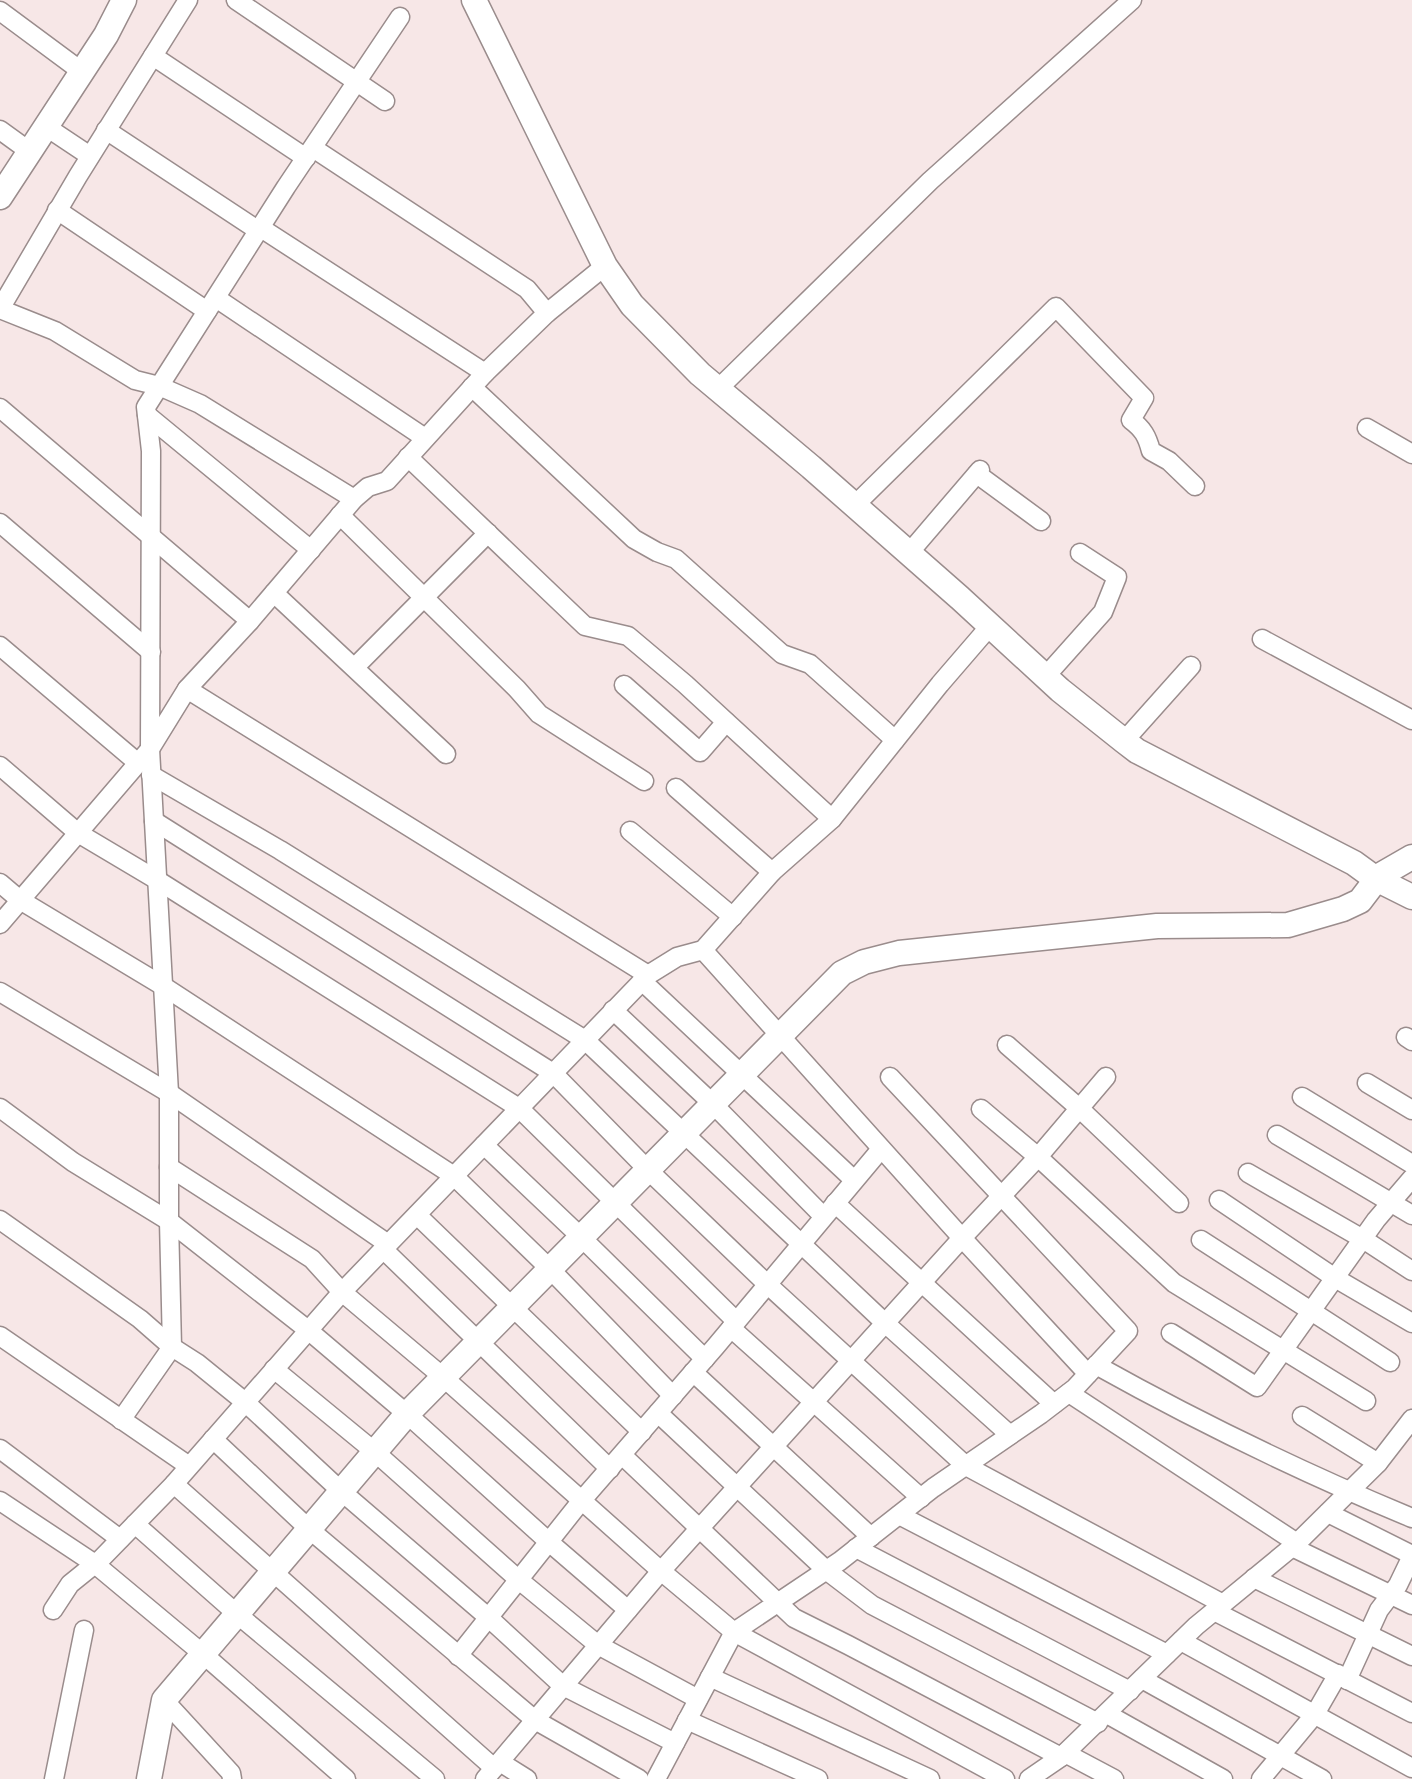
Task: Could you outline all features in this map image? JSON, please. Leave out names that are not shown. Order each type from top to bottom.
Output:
[{"type":"street","points":[[0,197],[106,35],[124,0]]},
{"type":"street","points":[[188,0],[57,210],[0,309],[55,331],[135,380],[159,386],[200,404],[354,499]]},
{"type":"street","points":[[236,0],[385,101]]},
{"type":"street","points":[[474,0],[605,266],[632,305],[700,374],[855,505],[1045,677],[1137,752],[1354,863],[1376,879],[1412,897]]},
{"type":"street","points":[[718,389],[930,181],[1132,0]]},
{"type":"street","points":[[0,11],[81,71]]},
{"type":"street","points":[[121,1420],[172,1347],[168,1167],[169,1093],[154,821],[145,769],[150,749],[151,652],[151,452],[146,407],[309,153],[400,17]]},
{"type":"street","points":[[153,56],[527,289],[547,314]]},
{"type":"street","points":[[45,126],[90,156]]},
{"type":"street","points":[[0,130],[29,151]]},
{"type":"street","points":[[106,130],[485,373]]},
{"type":"street","points":[[57,210],[425,438]]},
{"type":"street","points":[[150,749],[187,689],[250,621],[354,499],[368,487],[387,481],[485,373],[547,314],[605,266]]},
{"type":"street","points":[[855,505],[1056,308],[1144,399],[1131,420],[1142,429],[1151,451],[1169,461],[1195,486]]},
{"type":"street","points":[[472,387],[634,539],[657,552],[676,559],[782,654],[810,664],[895,740]]},
{"type":"street","points":[[0,408],[250,621]]},
{"type":"street","points":[[147,415],[311,550]]},
{"type":"street","points":[[1367,428],[1412,454]]},
{"type":"street","points":[[408,457],[585,626],[628,636],[685,684],[832,819]]},
{"type":"street","points":[[909,553],[978,472],[1041,521]]},
{"type":"street","points":[[340,516],[517,689],[539,714],[644,781]]},
{"type":"street","points":[[0,523],[151,652]]},
{"type":"street","points":[[355,667],[488,533]]},
{"type":"street","points":[[1045,677],[1103,612],[1117,577],[1080,554]]},
{"type":"street","points":[[274,593],[446,754]]},
{"type":"street","points":[[53,1610],[70,1584],[95,1564],[174,1484],[342,1292],[613,1010],[645,978],[676,957],[703,950],[772,872],[832,819],[990,627]]},
{"type":"street","points":[[1262,639],[1412,720]]},
{"type":"street","points":[[0,645],[145,769],[280,850],[585,1040],[802,1242],[885,1323],[1010,1435]]},
{"type":"street","points":[[1124,741],[1191,666]]},
{"type":"street","points":[[624,685],[700,752],[726,722]]},
{"type":"street","points":[[187,689],[645,978],[854,1180]]},
{"type":"street","points":[[0,766],[78,833],[157,880],[519,1108],[616,1202],[733,1325],[813,1402],[921,1498]]},
{"type":"street","points":[[0,924],[78,833],[145,769]]},
{"type":"street","points":[[676,788],[772,872]]},
{"type":"street","points":[[154,821],[553,1073],[648,1170],[767,1284],[966,1466],[1342,1677],[1412,1713]]},
{"type":"street","points":[[630,831],[733,917]]},
{"type":"street","points":[[148,1779],[164,1700],[407,1414],[842,973],[864,962],[899,953],[1157,926],[1288,925],[1343,909],[1360,901],[1376,879],[1392,867],[1412,857]]},
{"type":"street","points":[[0,883],[20,900],[163,986],[454,1176],[550,1269],[673,1396]]},
{"type":"street","points":[[703,950],[962,1238],[1092,1370],[1349,1492],[1412,1518]]},
{"type":"street","points":[[0,992],[169,1093],[386,1247],[477,1342],[610,1469]]},
{"type":"street","points":[[613,1010],[829,1210],[922,1282],[1054,1404]]},
{"type":"street","points":[[1007,1045],[1079,1108],[1179,1203]]},
{"type":"street","points":[[663,1777],[675,1743],[734,1632],[826,1570],[921,1498],[1054,1404],[1092,1370],[1128,1331],[890,1077]]},
{"type":"street","points":[[493,1770],[661,1571],[1038,1157],[1106,1077]]},
{"type":"street","points":[[1367,1083],[1412,1110]]},
{"type":"street","points":[[1302,1097],[1412,1164]]},
{"type":"street","points":[[0,1108],[73,1162],[169,1221],[308,1330],[407,1414],[628,1610]]},
{"type":"street","points":[[981,1109],[1038,1157],[1174,1283],[1366,1401]]},
{"type":"street","points":[[1276,1135],[1412,1215]]},
{"type":"street","points":[[484,1145],[581,1237],[774,1446],[871,1537]]},
{"type":"street","points":[[458,1656],[582,1500],[673,1396],[880,1149]]},
{"type":"street","points":[[168,1167],[312,1259],[342,1292],[443,1377],[661,1571],[734,1632],[1005,1779]]},
{"type":"street","points":[[1248,1173],[1363,1239],[1412,1271]]},
{"type":"street","points":[[1171,1333],[1257,1387],[1363,1239],[1412,1178]]},
{"type":"street","points":[[1219,1200],[1335,1278],[1412,1323]]},
{"type":"street","points":[[417,1215],[642,1432]]},
{"type":"street","points":[[0,1220],[140,1319],[172,1347],[197,1363],[245,1402],[341,1491],[489,1618],[563,1686],[675,1743]]},
{"type":"street","points":[[1201,1240],[1390,1362]]},
{"type":"street","points":[[0,1336],[189,1466]]},
{"type":"street","points":[[274,1368],[375,1452],[519,1580],[598,1645],[698,1699]]},
{"type":"street","points":[[1069,1392],[1295,1545],[1412,1605]]},
{"type":"street","points":[[658,1413],[826,1570],[872,1605],[1223,1779]]},
{"type":"street","points":[[1302,1416],[1378,1463]]},
{"type":"street","points":[[1029,1779],[1063,1755],[1181,1641],[1295,1545],[1378,1463],[1412,1419]]},
{"type":"street","points":[[213,1439],[309,1528],[535,1720],[639,1779]]},
{"type":"street","points":[[0,1449],[120,1539]]},
{"type":"street","points":[[622,1455],[794,1618],[1114,1779]]},
{"type":"street","points":[[174,1484],[493,1770],[527,1779]]},
{"type":"street","points":[[0,1501],[95,1564],[203,1654],[346,1779]]},
{"type":"street","points":[[1261,1779],[1342,1677],[1412,1556],[1328,1513]]},
{"type":"street","points":[[900,1515],[1167,1654]]},
{"type":"street","points":[[135,1524],[237,1614],[435,1779]]},
{"type":"street","points":[[856,1548],[1279,1755],[1322,1779]]},
{"type":"street","points":[[1254,1578],[1412,1656]]},
{"type":"street","points":[[54,1779],[84,1630]]},
{"type":"street","points":[[1181,1641],[1412,1768]]},
{"type":"street","points":[[710,1677],[930,1779]]},
{"type":"street","points":[[164,1700],[231,1773],[232,1779]]},
{"type":"street","points":[[687,1720],[818,1779]]}]
